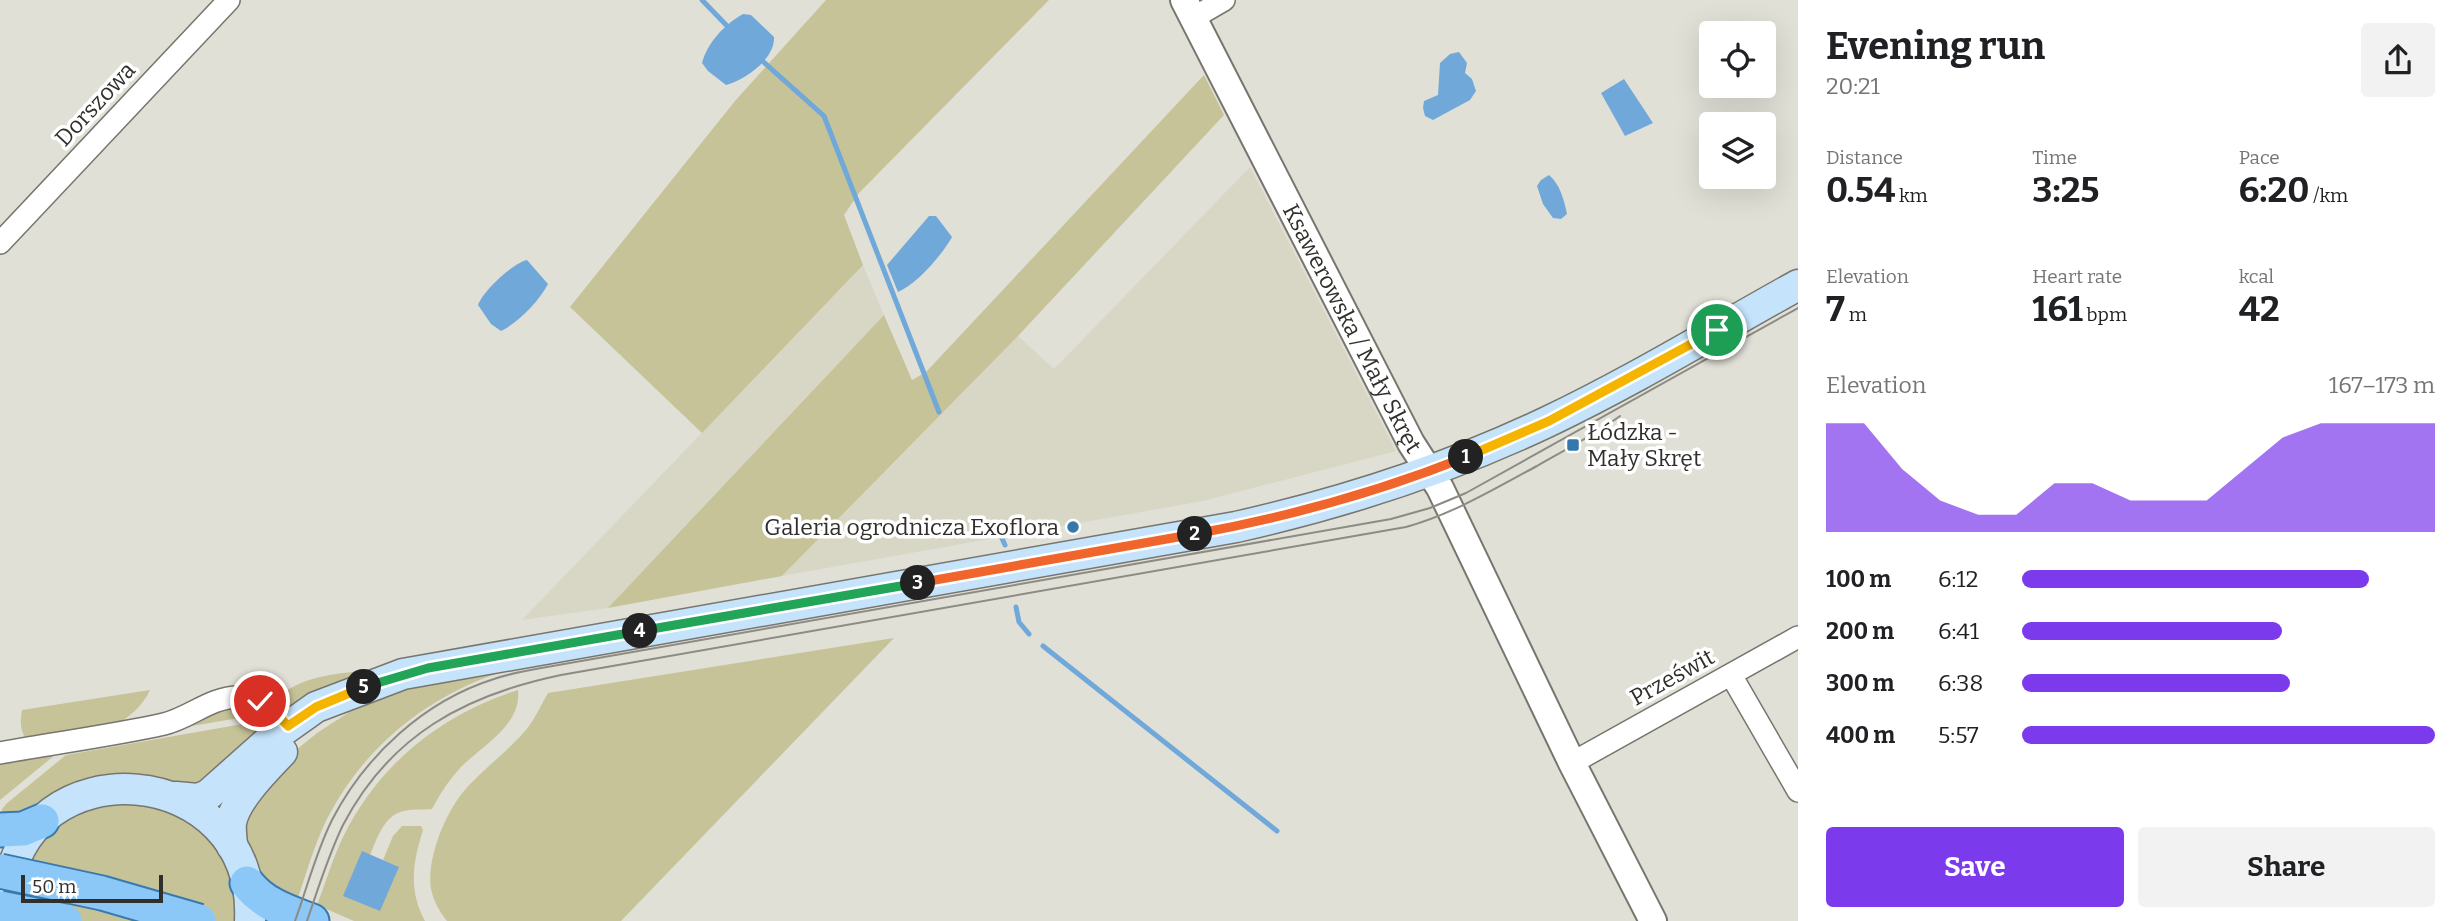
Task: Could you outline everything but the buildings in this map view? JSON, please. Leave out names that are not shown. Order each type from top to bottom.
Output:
[{"type":"main road","points":[[0,830],[23,829],[42,821],[71,802],[109,789],[132,788],[198,799],[215,791],[288,726],[316,707],[383,681],[428,668],[1236,527],[1322,506],[1429,471],[1549,421],[1798,285]]},
{"type":"main road","points":[[232,846],[233,815],[256,780],[281,752],[349,695]]},
{"type":"main road","points":[[176,797],[212,822],[232,846],[247,883],[250,921]]},
{"type":"main road","points":[[6,921],[7,891],[12,870],[28,838],[42,821]]},
{"type":"main road","points":[[0,871],[102,893],[199,921]]},
{"type":"main road","points":[[247,883],[256,895],[265,901],[313,921]]},
{"type":"main road","points":[[0,908],[65,921]]},
{"type":"street","name":"Dorszowa","points":[[0,243],[229,0]]},
{"type":"street","points":[[1188,9],[1224,0]]},
{"type":"street","name":"Ksawerowska / Mały Skręt","points":[[1188,9],[1411,443],[1446,502],[1572,763],[1653,921]]},
{"type":"street","name":"Prześwit","points":[[1572,763],[1798,637]]},
{"type":"street","points":[[1731,675],[1798,791]]},
{"type":"street","points":[[0,753],[164,724],[210,703],[237,697],[250,698],[266,705],[288,726]]},
{"type":"shaded area","points":[[826,0],[1049,0],[859,193],[844,215],[863,265],[702,433],[570,307],[735,101]]},
{"type":"shaded area","points":[[1204,75],[1224,115],[1018,336],[782,576],[608,608],[884,315],[912,380],[926,372]]},
{"type":"shaded area","points":[[1250,167],[1396,451],[1203,501],[782,576],[1018,336],[1054,369]]},
{"type":"shaded area","points":[[863,265],[884,315],[608,608],[522,620]]},
{"type":"shaded area","points":[[894,638],[621,921],[447,921],[440,911],[430,881],[434,854],[443,825],[464,791],[526,730],[548,693]]},
{"type":"shaded area","points":[[377,669],[350,678],[290,708],[275,701],[285,692],[309,680]]},
{"type":"shaded area","points":[[511,669],[454,692],[427,708],[380,746],[342,794],[326,821],[297,901],[262,882],[245,846],[241,826],[290,755],[317,733],[357,707],[395,691]]},
{"type":"shaded area","points":[[150,690],[136,709],[117,723],[26,739],[23,732],[22,710]]},
{"type":"shaded area","points":[[518,690],[518,702],[507,724],[461,767],[432,809],[409,810],[394,815],[384,826],[370,855],[362,852],[399,867],[383,860],[393,836],[402,826],[421,826],[423,830],[415,865],[414,887],[425,921],[354,921],[317,905],[344,835],[376,785],[395,764],[439,727],[490,700]]},
{"type":"shaded area","points":[[225,706],[258,709],[251,716],[174,729]]},
{"type":"shaded area","points":[[263,713],[269,726],[213,784],[39,808],[1,818],[6,804],[66,755],[254,722]]},
{"type":"shaded area","points":[[61,750],[0,800],[0,760]]},
{"type":"shaded area","points":[[117,801],[166,807],[206,833],[232,875],[237,921],[17,921],[17,893],[39,843],[70,816]]},
{"type":"water","points":[[743,14],[751,15],[774,37],[773,45],[758,67],[726,85],[702,63],[708,48],[718,35]]},
{"type":"water","points":[[1459,52],[1467,63],[1465,73],[1472,79],[1476,91],[1470,100],[1433,120],[1425,116],[1424,101],[1438,95],[1440,63],[1450,54]]},
{"type":"water","points":[[1624,79],[1653,123],[1625,136],[1601,93]]},
{"type":"water","points":[[1549,175],[1559,188],[1567,214],[1561,219],[1553,218],[1543,204],[1537,186]]},
{"type":"water","points":[[929,216],[936,216],[952,237],[928,268],[913,283],[898,292],[887,265]]},
{"type":"water","points":[[527,260],[548,284],[528,310],[501,331],[491,324],[478,305],[499,278]]},
{"type":"water","points":[[362,851],[399,867],[380,911],[343,896]]},
{"type":"waterway","points":[[702,0],[731,30]]},
{"type":"waterway","points":[[758,57],[824,116],[939,412]]},
{"type":"waterway","points":[[1001,536],[1005,545]]},
{"type":"waterway","points":[[1016,607],[1019,622],[1029,634]]},
{"type":"waterway","points":[[1043,646],[1277,831]]},
{"type":"tram line","points":[[295,921],[326,832],[361,774],[379,753],[421,716],[468,689],[500,677],[527,671],[1391,519],[1430,508],[1466,493],[1798,308]]},
{"type":"tram line","points":[[307,921],[343,825],[383,766],[407,743],[434,724],[493,694],[561,675],[1406,527],[1457,508],[1489,492],[1620,416]]},
{"type":"place","name":"Łódzka - Mały Skręt","points":[[1573,445]]},
{"type":"place","name":"Galeria ogrodnicza Exoflora","points":[[1073,527]]},
{"type":"route","points":[[260,701],[288,726],[316,707],[403,674],[428,668],[1068,557],[1280,517],[1399,482],[1511,438],[1591,399],[1717,330]]}]
